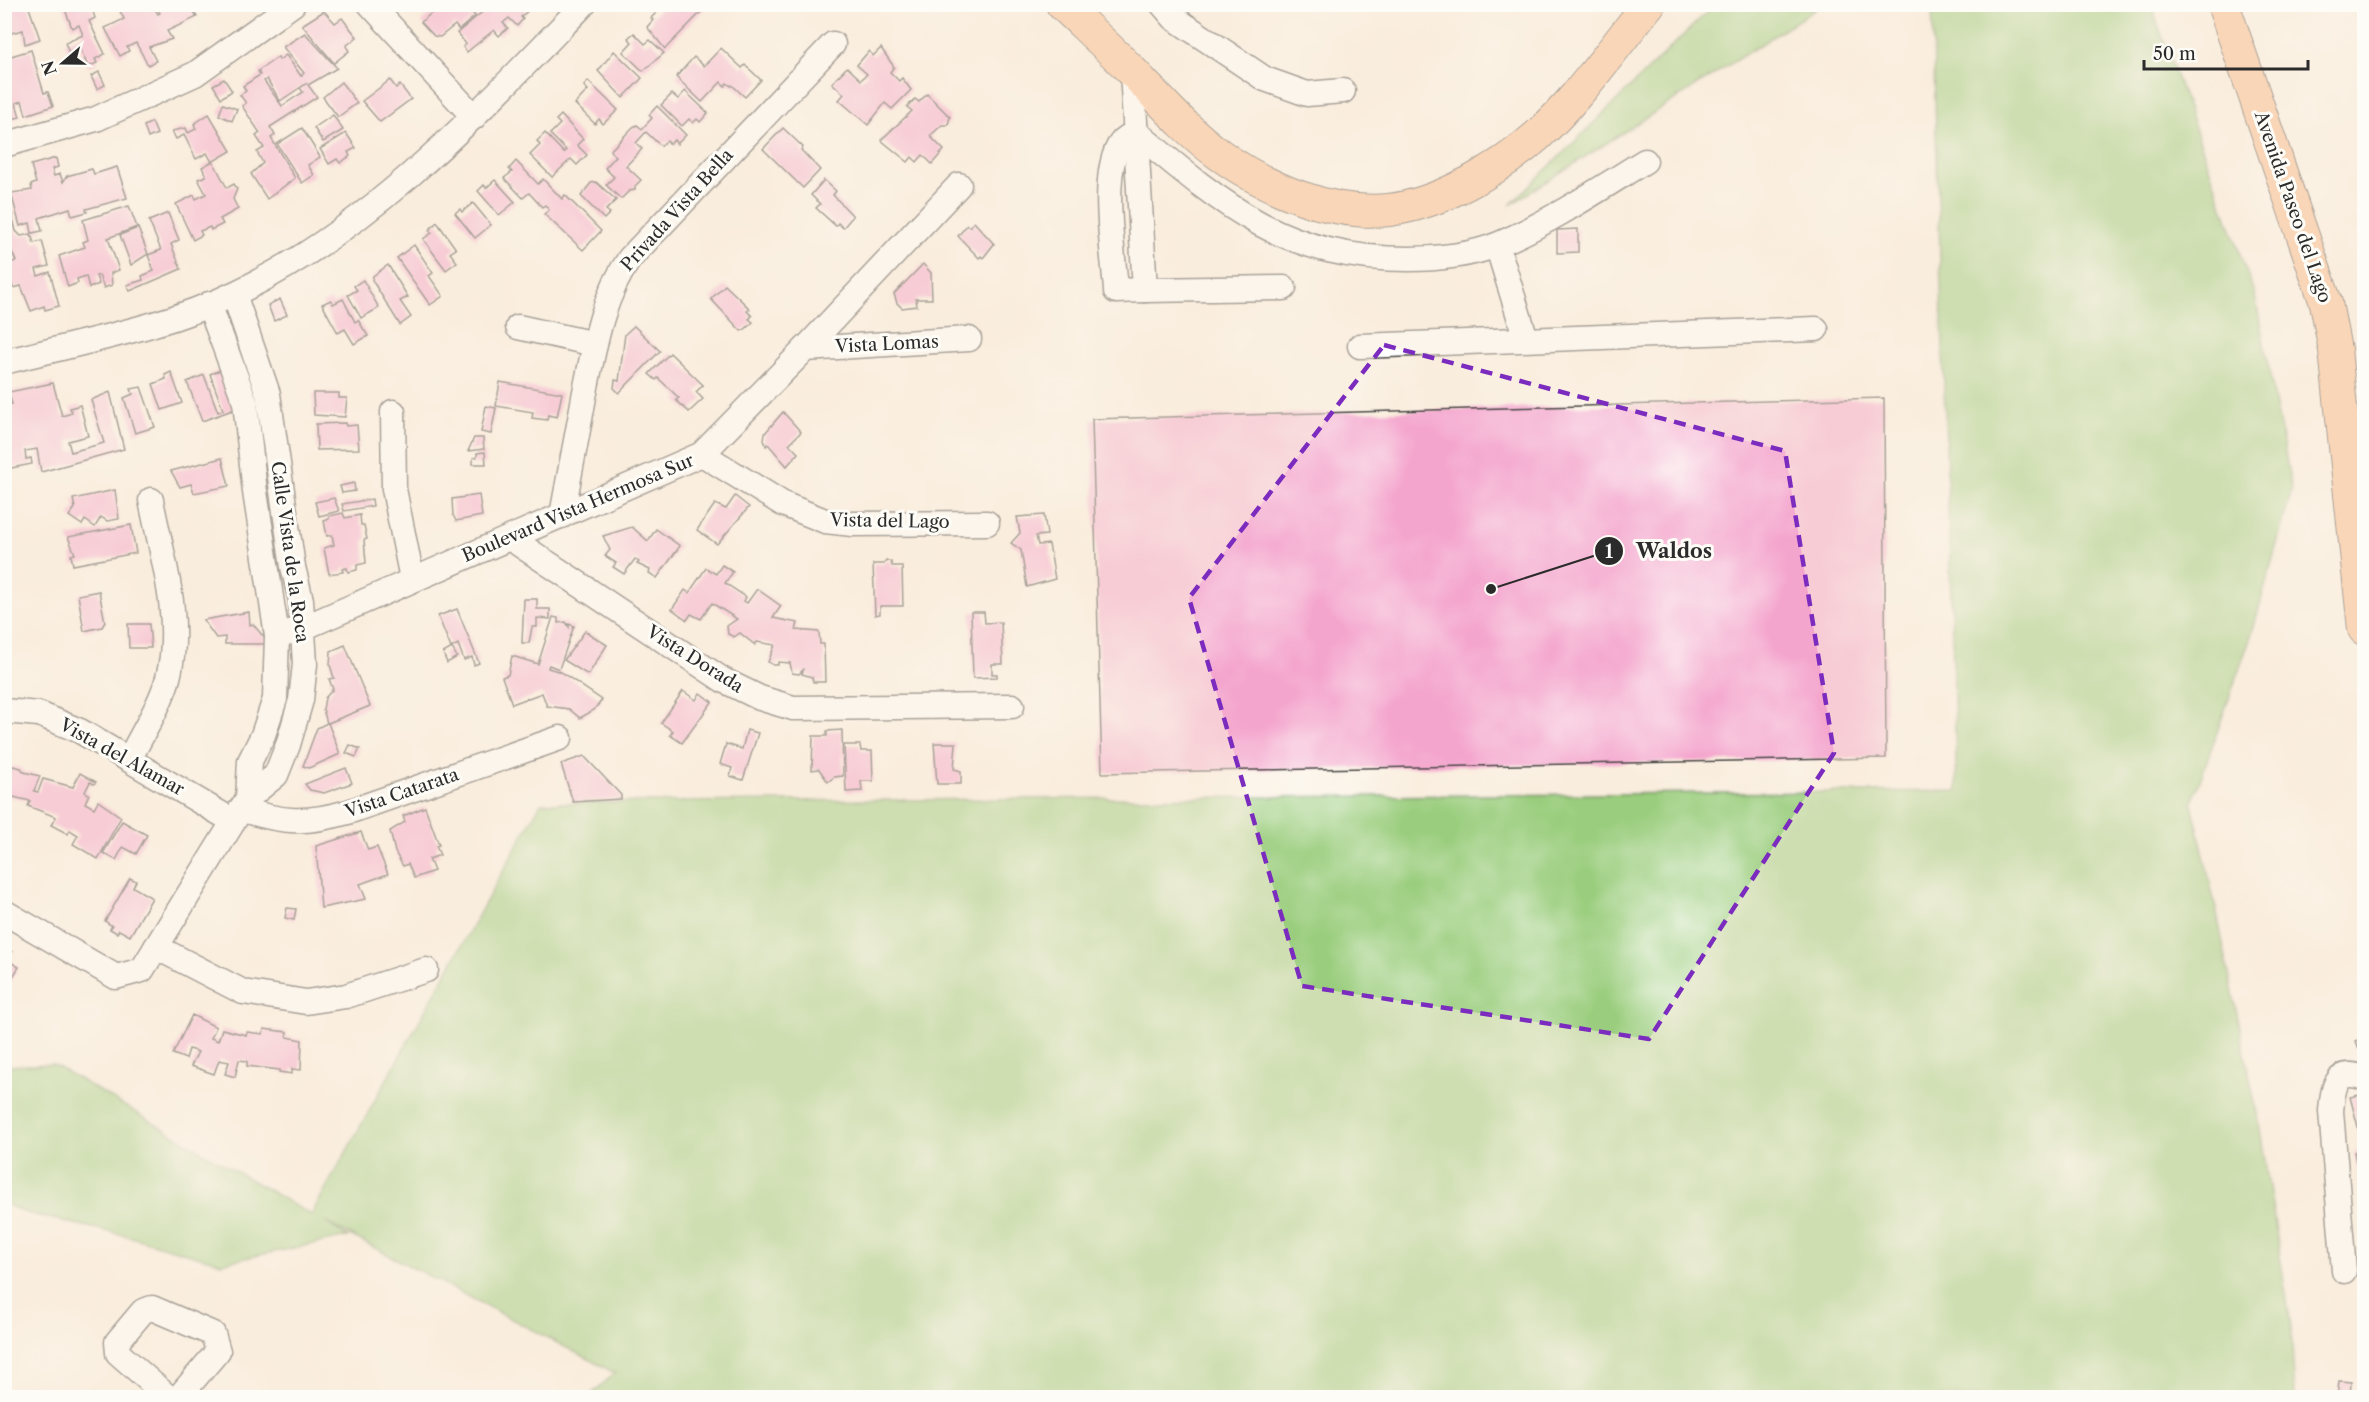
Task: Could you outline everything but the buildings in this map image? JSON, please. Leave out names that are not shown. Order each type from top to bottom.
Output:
[{"type":"main road","points":[[1062,4],[1132,70],[1179,120],[1218,154],[1249,173],[1311,200],[1341,206],[1389,210],[1431,199],[1480,176],[1505,161],[1538,135],[1568,103],[1649,4]]},
{"type":"main road","name":"Avenida Paseo del Lago","points":[[2223,4],[2326,303],[2335,350],[2364,629]]},
{"type":"street","points":[[4,145],[96,120],[195,74],[293,4]]},
{"type":"street","points":[[369,4],[474,117]]},
{"type":"street","points":[[4,362],[164,321],[234,294],[333,238],[383,200],[474,117],[584,4]]},
{"type":"street","points":[[1162,4],[1174,18],[1265,79],[1307,94],[1343,91]]},
{"type":"street","name":"Privada Vista Bella","points":[[562,516],[595,344],[608,294],[630,258],[833,44]]},
{"type":"street","points":[[1132,70],[1144,290],[1284,288]]},
{"type":"street","points":[[1136,132],[1209,193],[1243,216],[1307,245],[1380,259],[1422,259],[1497,245],[1543,222],[1645,160]]},
{"type":"street","name":"Boulevard Vista Hermosa Sur","points":[[277,636],[303,628],[702,454],[806,349],[958,184]]},
{"type":"street","points":[[1497,245],[1527,339]]},
{"type":"street","name":"Calle Vista de la Roca","points":[[4,912],[116,977],[142,970],[240,809],[276,775],[288,745],[301,700],[305,664],[303,628],[268,394],[234,294]]},
{"type":"street","name":"Calle Vista de la Roca","points":[[209,304],[245,402],[255,492],[277,636],[275,699],[263,735],[250,761],[240,809]]},
{"type":"street","points":[[518,327],[595,344]]},
{"type":"street","points":[[1360,346],[1816,329]]},
{"type":"street","name":"Vista Lomas","points":[[806,349],[969,339]]},
{"type":"street","points":[[393,412],[394,489],[412,579]]},
{"type":"street","name":"Vista del Lago","points":[[702,454],[783,504],[825,521],[853,524],[987,523]]},
{"type":"street","points":[[255,492],[281,489]]},
{"type":"street","points":[[130,758],[167,680],[174,650],[174,622],[151,500]]},
{"type":"street","name":"Vista Dorada","points":[[510,538],[723,680],[760,698],[793,708],[1012,706]]},
{"type":"street","name":"Vista del Alamar","points":[[4,711],[39,714],[80,731],[130,758],[240,809]]},
{"type":"street","name":"Vista Catarata","points":[[240,809],[275,820],[318,820],[348,812],[560,738]]},
{"type":"street","points":[[156,947],[243,992],[306,1002],[346,996],[426,970]]},
{"type":"street","points":[[2344,1270],[2331,1111],[2333,1086],[2342,1077],[2353,1074],[2364,1078]]},
{"type":"street","points":[[169,1398],[118,1353],[117,1342],[143,1311],[152,1308],[213,1334],[216,1342],[218,1351],[178,1398]]},
{"type":"highlighted area","points":[[1384,345],[1785,451],[1834,753],[1649,1039],[1302,986],[1189,598]]},
{"type":"green space","points":[[1822,5],[1510,205],[1713,6]]},
{"type":"green space","points":[[1932,5],[2151,5],[2255,296],[2292,490],[2252,633],[2192,803],[2259,1123],[2291,1326],[2295,1397],[588,1397],[615,1373],[325,1222],[348,1237],[221,1263],[124,1235],[26,1213],[5,1204],[5,1066],[53,1064],[311,1215],[541,803],[1957,791]]},
{"type":"place","name":"Waldos","points":[[1491,589]]}]
